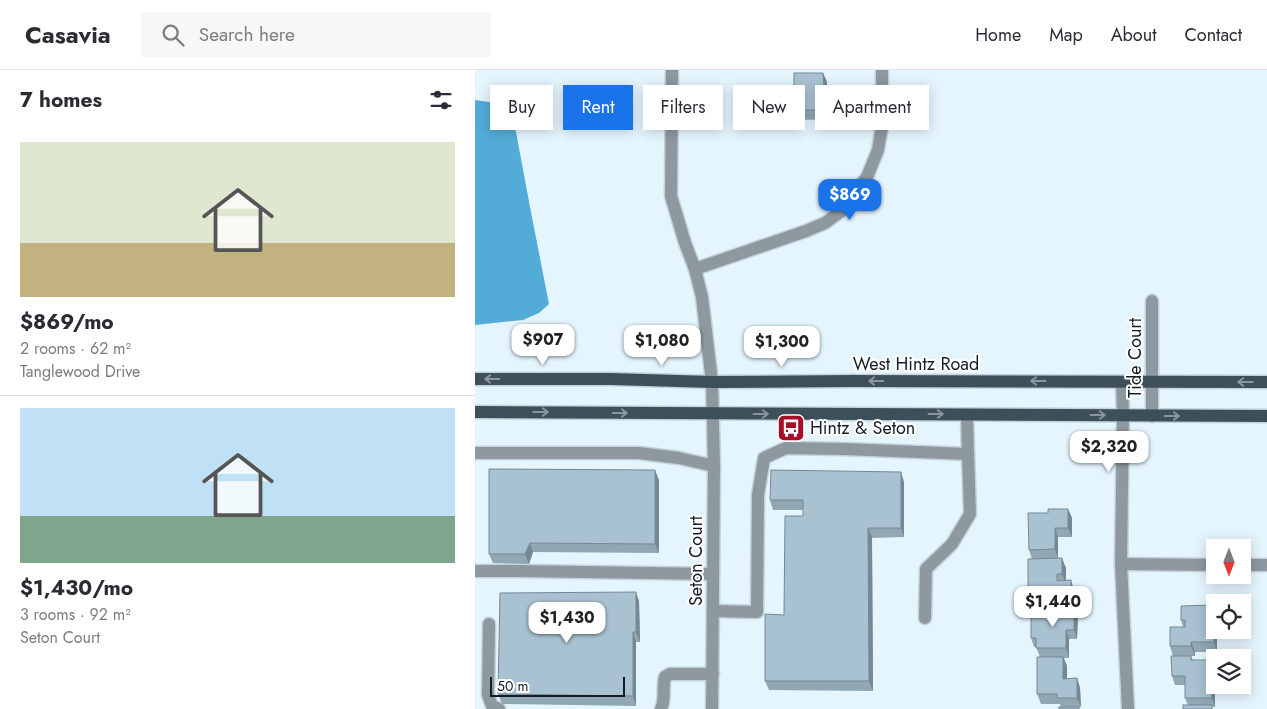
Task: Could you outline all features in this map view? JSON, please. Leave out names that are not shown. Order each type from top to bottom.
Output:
[{"type":"main road","name":"West Hintz Road","points":[[475,380],[1267,382]]},
{"type":"main road","points":[[475,412],[1267,416]]},
{"type":"street","name":"Seton Court","points":[[672,70],[671,196],[703,297],[712,382],[714,466],[712,709]]},
{"type":"street","points":[[695,269],[806,231],[825,223],[840,212],[867,177],[878,150],[882,126],[882,70]]},
{"type":"street","name":"Tide Court","points":[[1152,301],[1152,416]]},
{"type":"street","points":[[1122,382],[1121,564],[1128,709]]},
{"type":"street","points":[[925,618],[926,569],[952,544],[970,514],[967,414]]},
{"type":"street","points":[[713,612],[757,612],[758,496],[764,458],[786,448],[968,454]]},
{"type":"street","points":[[475,453],[639,453],[679,458],[714,466]]},
{"type":"street","points":[[1121,564],[1206,565]]},
{"type":"street","points":[[1251,565],[1267,565]]},
{"type":"street","points":[[475,571],[713,574]]},
{"type":"street","points":[[489,624],[489,695],[492,706],[499,709]]},
{"type":"street","points":[[661,709],[665,676],[670,674],[713,674]]},
{"type":"water","points":[[475,100],[490,102],[490,130],[516,130],[549,304],[539,313],[523,320],[475,325]]},
{"type":"building","points":[[794,73],[823,73],[824,85],[815,85],[815,110],[805,110],[805,85],[794,85]]},
{"type":"building","points":[[489,469],[655,470],[655,544],[530,543],[525,554],[489,554]]},
{"type":"building","points":[[771,470],[901,472],[901,528],[868,528],[869,681],[765,681],[765,614],[784,615],[785,516],[803,516],[803,500],[770,500]]},
{"type":"building","points":[[1048,509],[1068,509],[1068,528],[1055,528],[1055,549],[1029,550],[1028,513],[1048,513]]},
{"type":"building","points":[[1062,558],[1062,574],[1057,574],[1057,581],[1071,580],[1071,600],[1051,600],[1051,596],[1028,596],[1028,559]]},
{"type":"building","points":[[636,592],[636,632],[633,632],[633,696],[498,694],[500,593]]},
{"type":"building","points":[[1206,605],[1206,639],[1214,639],[1214,642],[1191,642],[1191,646],[1170,646],[1170,627],[1185,627],[1185,620],[1181,620],[1181,606]]},
{"type":"building","points":[[1054,607],[1074,607],[1074,630],[1066,630],[1066,648],[1036,648],[1036,638],[1031,638],[1031,616],[1054,616]]},
{"type":"building","points":[[1171,656],[1191,656],[1191,660],[1206,660],[1206,694],[1212,694],[1212,698],[1185,698],[1185,676],[1172,676]]},
{"type":"building","points":[[1037,657],[1063,657],[1063,679],[1077,678],[1077,698],[1057,698],[1057,694],[1037,694]]},
{"type":"building","points":[[1183,705],[1212,705],[1212,709],[1183,709]]},
{"type":"building","points":[[1059,707],[1079,707],[1079,709],[1059,709]]},
{"type":"place","name":"Hintz & Seton","points":[[791,428]]}]
